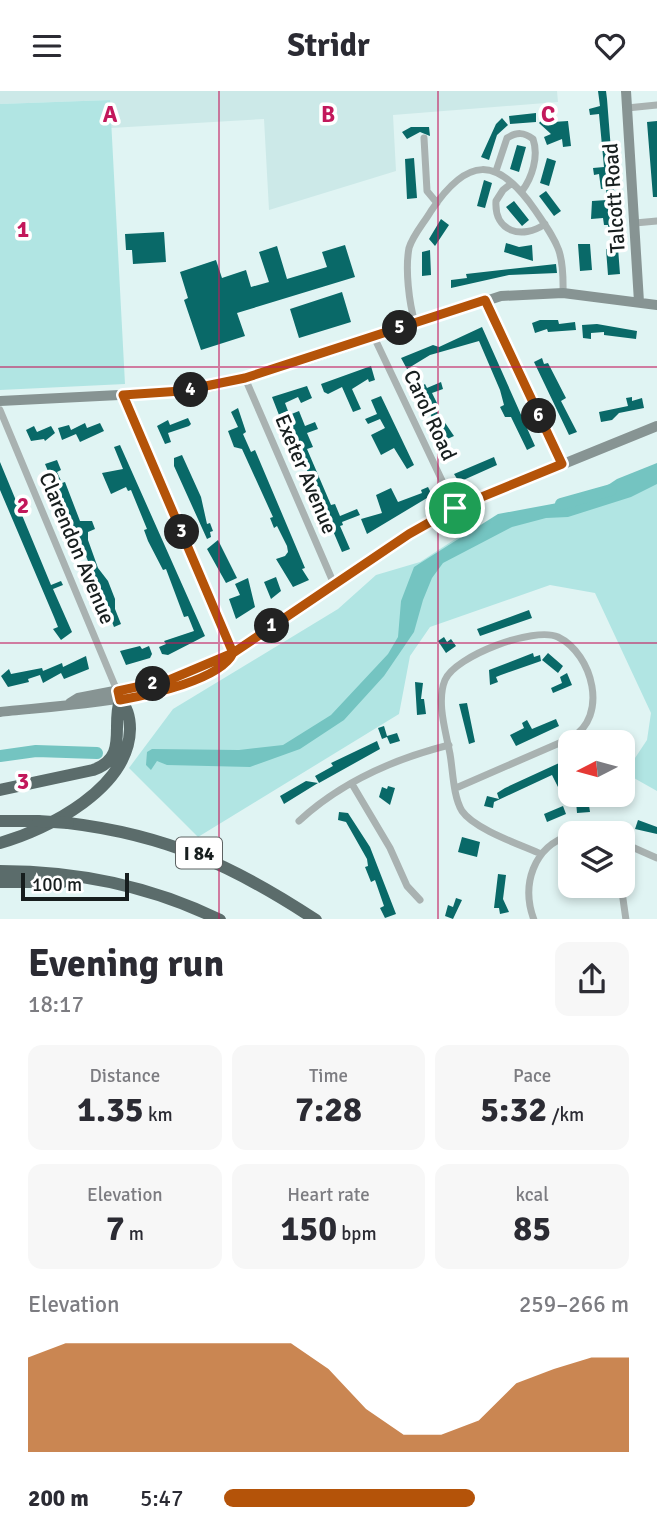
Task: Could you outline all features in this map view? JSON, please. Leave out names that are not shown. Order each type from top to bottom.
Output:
[{"type":"highway","points":[[0,790],[93,770],[105,764],[118,740],[119,696]]},
{"type":"highway","points":[[0,843],[59,819],[113,774],[125,755],[130,732],[127,709],[119,696]]},
{"type":"highway","name":"I 84","points":[[0,823],[68,823],[133,833],[191,850],[252,879],[316,919]]},
{"type":"highway","name":"I 84","points":[[0,871],[54,873],[114,882],[167,898],[219,919]]},
{"type":"highway","points":[[0,882],[114,882]]},
{"type":"main road","name":"Talcott Road","points":[[626,91],[639,302]]},
{"type":"main road","points":[[0,401],[181,391],[245,378],[485,300],[523,293],[563,293],[657,305]]},
{"type":"main road","points":[[0,712],[70,703],[77,706],[119,696],[158,692],[195,679],[226,663],[233,653],[334,584],[409,534],[455,508],[657,426]]},
{"type":"street","points":[[627,108],[657,105]]},
{"type":"street","points":[[496,171],[507,138],[520,133],[528,135],[533,139],[536,154],[528,183],[522,191]]},
{"type":"street","points":[[424,138],[427,191],[437,202]]},
{"type":"street","points":[[415,323],[409,250],[437,202],[465,173],[486,169],[496,171],[522,191],[561,250],[563,293]]},
{"type":"street","points":[[512,183],[496,201],[501,223],[511,231],[524,233],[545,224]]},
{"type":"street","points":[[635,223],[657,221]]},
{"type":"street","points":[[485,300],[562,464]]},
{"type":"street","name":"Carol Road","points":[[374,337],[455,508]]},
{"type":"street","name":"Exeter Avenue","points":[[245,378],[334,584]]},
{"type":"street","points":[[123,395],[233,653]]},
{"type":"street","name":"Clarendon Avenue","points":[[0,410],[119,696]]},
{"type":"street","points":[[456,787],[582,731],[593,711],[594,697],[589,678],[572,649],[558,637],[537,634],[471,656],[454,666],[444,681],[442,696],[456,787],[462,810],[472,820],[541,854]]},
{"type":"street","points":[[299,821],[317,804],[389,763],[449,745]]},
{"type":"street","points":[[352,784],[390,848],[407,886],[420,900]]},
{"type":"street","points":[[534,919],[528,885],[541,854],[558,840]]},
{"type":"street","points":[[635,849],[657,859]]},
{"type":"street","points":[[623,898],[626,919]]},
{"type":"shaded area","points":[[0,91],[557,91],[558,102],[393,115],[396,171],[269,210],[264,119],[111,128],[110,100],[0,104]]},
{"type":"shaded area","points":[[110,100],[125,384],[0,390],[0,104]]},
{"type":"shaded area","points":[[657,463],[657,484],[631,497],[568,517],[546,518],[512,527],[443,563],[432,578],[414,632],[384,676],[344,720],[300,749],[250,767],[167,765],[157,761],[151,770],[146,765],[147,752],[152,749],[239,750],[283,745],[331,715],[388,654],[398,637],[401,601],[414,567],[498,514],[590,497],[617,479]]},
{"type":"shaded area","points":[[657,477],[657,791],[635,779],[635,758],[647,740],[651,713],[595,593],[550,585],[430,627],[410,656],[399,714],[198,837],[129,768],[173,709],[338,609],[376,575],[420,562],[466,532],[603,488]]},
{"type":"building","points":[[598,91],[606,91],[617,227],[608,228],[608,225],[604,225],[603,218],[591,219],[592,201],[607,200],[606,188],[601,189],[599,174],[594,175],[593,168],[604,167],[599,114],[590,115],[589,109],[600,106]]},
{"type":"building","points":[[536,113],[536,122],[510,124],[509,116]]},
{"type":"building","points":[[545,116],[553,122],[568,121],[571,146],[563,147],[562,139],[547,145],[544,137],[551,134],[539,123]]},
{"type":"building","points":[[502,118],[508,125],[497,135],[489,160],[481,157],[496,124]]},
{"type":"building","points":[[657,121],[657,197],[653,197],[647,122]]},
{"type":"building","points":[[411,127],[429,127],[430,136],[420,132],[407,139],[402,132]]},
{"type":"building","points":[[517,145],[526,147],[519,172],[510,169]]},
{"type":"building","points":[[414,158],[417,198],[407,199],[405,159]]},
{"type":"building","points":[[547,158],[556,161],[549,186],[540,183]]},
{"type":"building","points":[[484,180],[492,183],[485,208],[477,206]]},
{"type":"building","points":[[546,191],[561,211],[554,216],[539,196]]},
{"type":"building","points":[[514,201],[529,220],[522,226],[506,207]]},
{"type":"building","points":[[441,219],[449,225],[435,246],[429,239]]},
{"type":"building","points":[[164,232],[166,262],[133,264],[132,250],[126,250],[125,234]]},
{"type":"building","points":[[506,243],[519,247],[532,245],[533,261],[504,252]]},
{"type":"building","points":[[578,244],[590,244],[592,270],[580,271]]},
{"type":"building","points":[[345,245],[355,277],[237,313],[245,336],[201,350],[184,300],[188,298],[180,272],[216,260],[222,278],[246,270],[251,287],[269,282],[259,252],[277,246],[287,279],[327,267],[322,252]]},
{"type":"building","points":[[618,248],[620,274],[608,275],[606,249]]},
{"type":"building","points":[[430,250],[431,275],[422,276],[422,252]]},
{"type":"building","points":[[556,264],[557,273],[509,275],[451,288],[451,280],[467,278],[466,274]]},
{"type":"building","points":[[342,292],[351,322],[299,338],[290,309]]},
{"type":"building","points":[[558,320],[559,324],[575,322],[576,330],[548,332],[547,329],[535,333],[532,323]]},
{"type":"building","points":[[597,324],[637,331],[636,339],[604,335],[604,332],[591,333],[591,339],[583,338],[582,325]]},
{"type":"building","points":[[482,327],[535,446],[527,450],[511,417],[505,417],[500,407],[504,405],[500,390],[479,341],[430,355],[407,369],[401,358],[433,345],[439,347]]},
{"type":"building","points":[[542,358],[544,364],[548,363],[566,398],[561,401],[577,432],[569,435],[534,362]]},
{"type":"building","points":[[371,366],[375,380],[369,382],[368,379],[352,389],[361,409],[353,412],[342,387],[328,394],[324,392],[321,384]]},
{"type":"building","points":[[441,382],[443,389],[432,393],[439,407],[435,408],[454,436],[443,441],[418,388],[425,384],[427,388]]},
{"type":"building","points":[[307,386],[312,398],[301,403],[298,397],[285,403],[288,411],[279,415],[272,397]]},
{"type":"building","points":[[381,396],[414,465],[407,469],[394,448],[381,455],[371,435],[385,428],[380,419],[368,424],[365,419],[377,414],[371,400]]},
{"type":"building","points":[[632,397],[632,401],[642,398],[644,408],[619,413],[612,420],[601,422],[599,412],[628,406],[626,398]]},
{"type":"building","points":[[238,408],[246,432],[243,434],[251,452],[255,450],[305,568],[302,569],[309,580],[293,587],[276,559],[285,556],[288,552],[287,546],[277,526],[274,528],[270,518],[273,517],[242,449],[234,447],[228,431],[238,427],[231,412]]},
{"type":"building","points":[[299,411],[305,426],[315,422],[318,429],[307,433],[313,447],[307,449],[331,505],[335,504],[340,516],[357,509],[360,515],[342,522],[343,525],[340,526],[350,549],[342,552],[289,428],[293,424],[289,415]]},
{"type":"building","points":[[188,418],[191,424],[168,433],[171,442],[165,444],[157,426],[168,420],[170,425]]},
{"type":"building","points":[[85,423],[87,428],[100,423],[104,431],[80,442],[76,434],[62,440],[58,428],[69,425],[71,430]]},
{"type":"building","points":[[34,426],[37,432],[51,426],[55,433],[45,441],[31,441],[26,430]]},
{"type":"building","points":[[120,445],[205,636],[168,655],[162,654],[159,647],[166,644],[164,641],[194,631],[188,616],[184,617],[166,569],[163,570],[148,541],[144,530],[147,529],[131,490],[128,491],[126,487],[111,494],[102,473],[123,469],[114,447]]},
{"type":"building","points":[[182,455],[201,497],[207,524],[210,523],[213,531],[207,539],[174,466],[174,458]]},
{"type":"building","points":[[494,457],[497,465],[459,482],[454,474]]},
{"type":"building","points":[[57,460],[61,470],[57,472],[62,483],[65,482],[80,521],[92,521],[95,529],[88,532],[88,540],[98,568],[108,581],[115,599],[115,609],[121,624],[114,627],[45,464]]},
{"type":"building","points":[[0,462],[51,585],[61,581],[63,585],[53,589],[72,632],[61,640],[53,629],[58,627],[0,490]]},
{"type":"building","points":[[428,487],[432,495],[367,534],[361,519],[382,513],[376,495],[391,488],[398,502],[422,493],[421,490]]},
{"type":"building","points":[[218,540],[237,578],[226,583],[207,549]]},
{"type":"building","points":[[276,577],[281,591],[271,599],[264,582]]},
{"type":"building","points":[[248,578],[255,607],[236,619],[229,599],[240,595],[235,584]]},
{"type":"building","points":[[529,610],[532,618],[480,636],[477,629]]},
{"type":"building","points":[[444,637],[447,642],[451,639],[456,646],[446,653],[438,641]]},
{"type":"building","points":[[140,646],[142,649],[149,646],[152,654],[150,658],[126,665],[120,651]]},
{"type":"building","points":[[533,653],[534,657],[540,655],[541,661],[496,677],[498,682],[490,685],[489,670]]},
{"type":"building","points":[[548,653],[563,666],[558,673],[542,660]]},
{"type":"building","points":[[86,656],[89,669],[64,679],[61,673],[43,683],[40,675],[28,679],[29,682],[8,687],[1,676],[9,669],[11,674],[42,668],[43,671],[62,663],[63,667]]},
{"type":"building","points":[[567,673],[572,685],[553,693],[551,688],[562,683],[560,677]]},
{"type":"building","points":[[415,682],[423,683],[421,699],[424,699],[426,714],[417,715]]},
{"type":"building","points":[[467,703],[475,742],[469,744],[459,704]]},
{"type":"building","points":[[556,719],[559,726],[516,746],[510,735],[524,728],[522,723],[527,720],[532,729]]},
{"type":"building","points":[[384,726],[387,736],[397,733],[400,741],[390,744],[387,737],[382,739],[378,728]]},
{"type":"building","points":[[377,741],[380,749],[319,783],[315,776],[333,766],[331,763]]},
{"type":"building","points":[[558,764],[558,787],[552,775],[494,802],[493,808],[484,806],[487,796],[499,799],[497,793]]},
{"type":"building","points":[[306,781],[318,783],[284,804],[280,796]]},
{"type":"building","points":[[388,786],[395,788],[390,805],[379,797],[382,787],[387,789]]},
{"type":"building","points":[[563,807],[566,814],[547,822],[544,814]]},
{"type":"building","points":[[576,807],[589,807],[590,812],[577,813]]},
{"type":"building","points":[[339,812],[348,813],[370,847],[396,914],[385,918],[380,908],[384,906],[375,880],[371,882],[365,867],[368,866],[367,859],[346,822],[338,820]]},
{"type":"building","points":[[638,820],[657,827],[657,834],[635,829]]},
{"type":"building","points":[[462,837],[480,842],[477,857],[458,852]]},
{"type":"building","points":[[498,874],[506,875],[503,899],[509,912],[500,914],[499,908],[494,908]]},
{"type":"building","points":[[456,898],[462,900],[453,919],[445,916],[448,905],[453,907]]},
{"type":"waterway","points":[[561,504],[611,490]]},
{"type":"waterway","points":[[0,756],[36,751],[97,753]]},
{"type":"route","points":[[455,508],[349,573],[233,653],[229,661],[214,670],[168,689],[120,700],[118,691],[169,680],[225,654],[233,653],[123,395],[181,391],[245,378],[485,300],[562,464],[455,508]]}]
